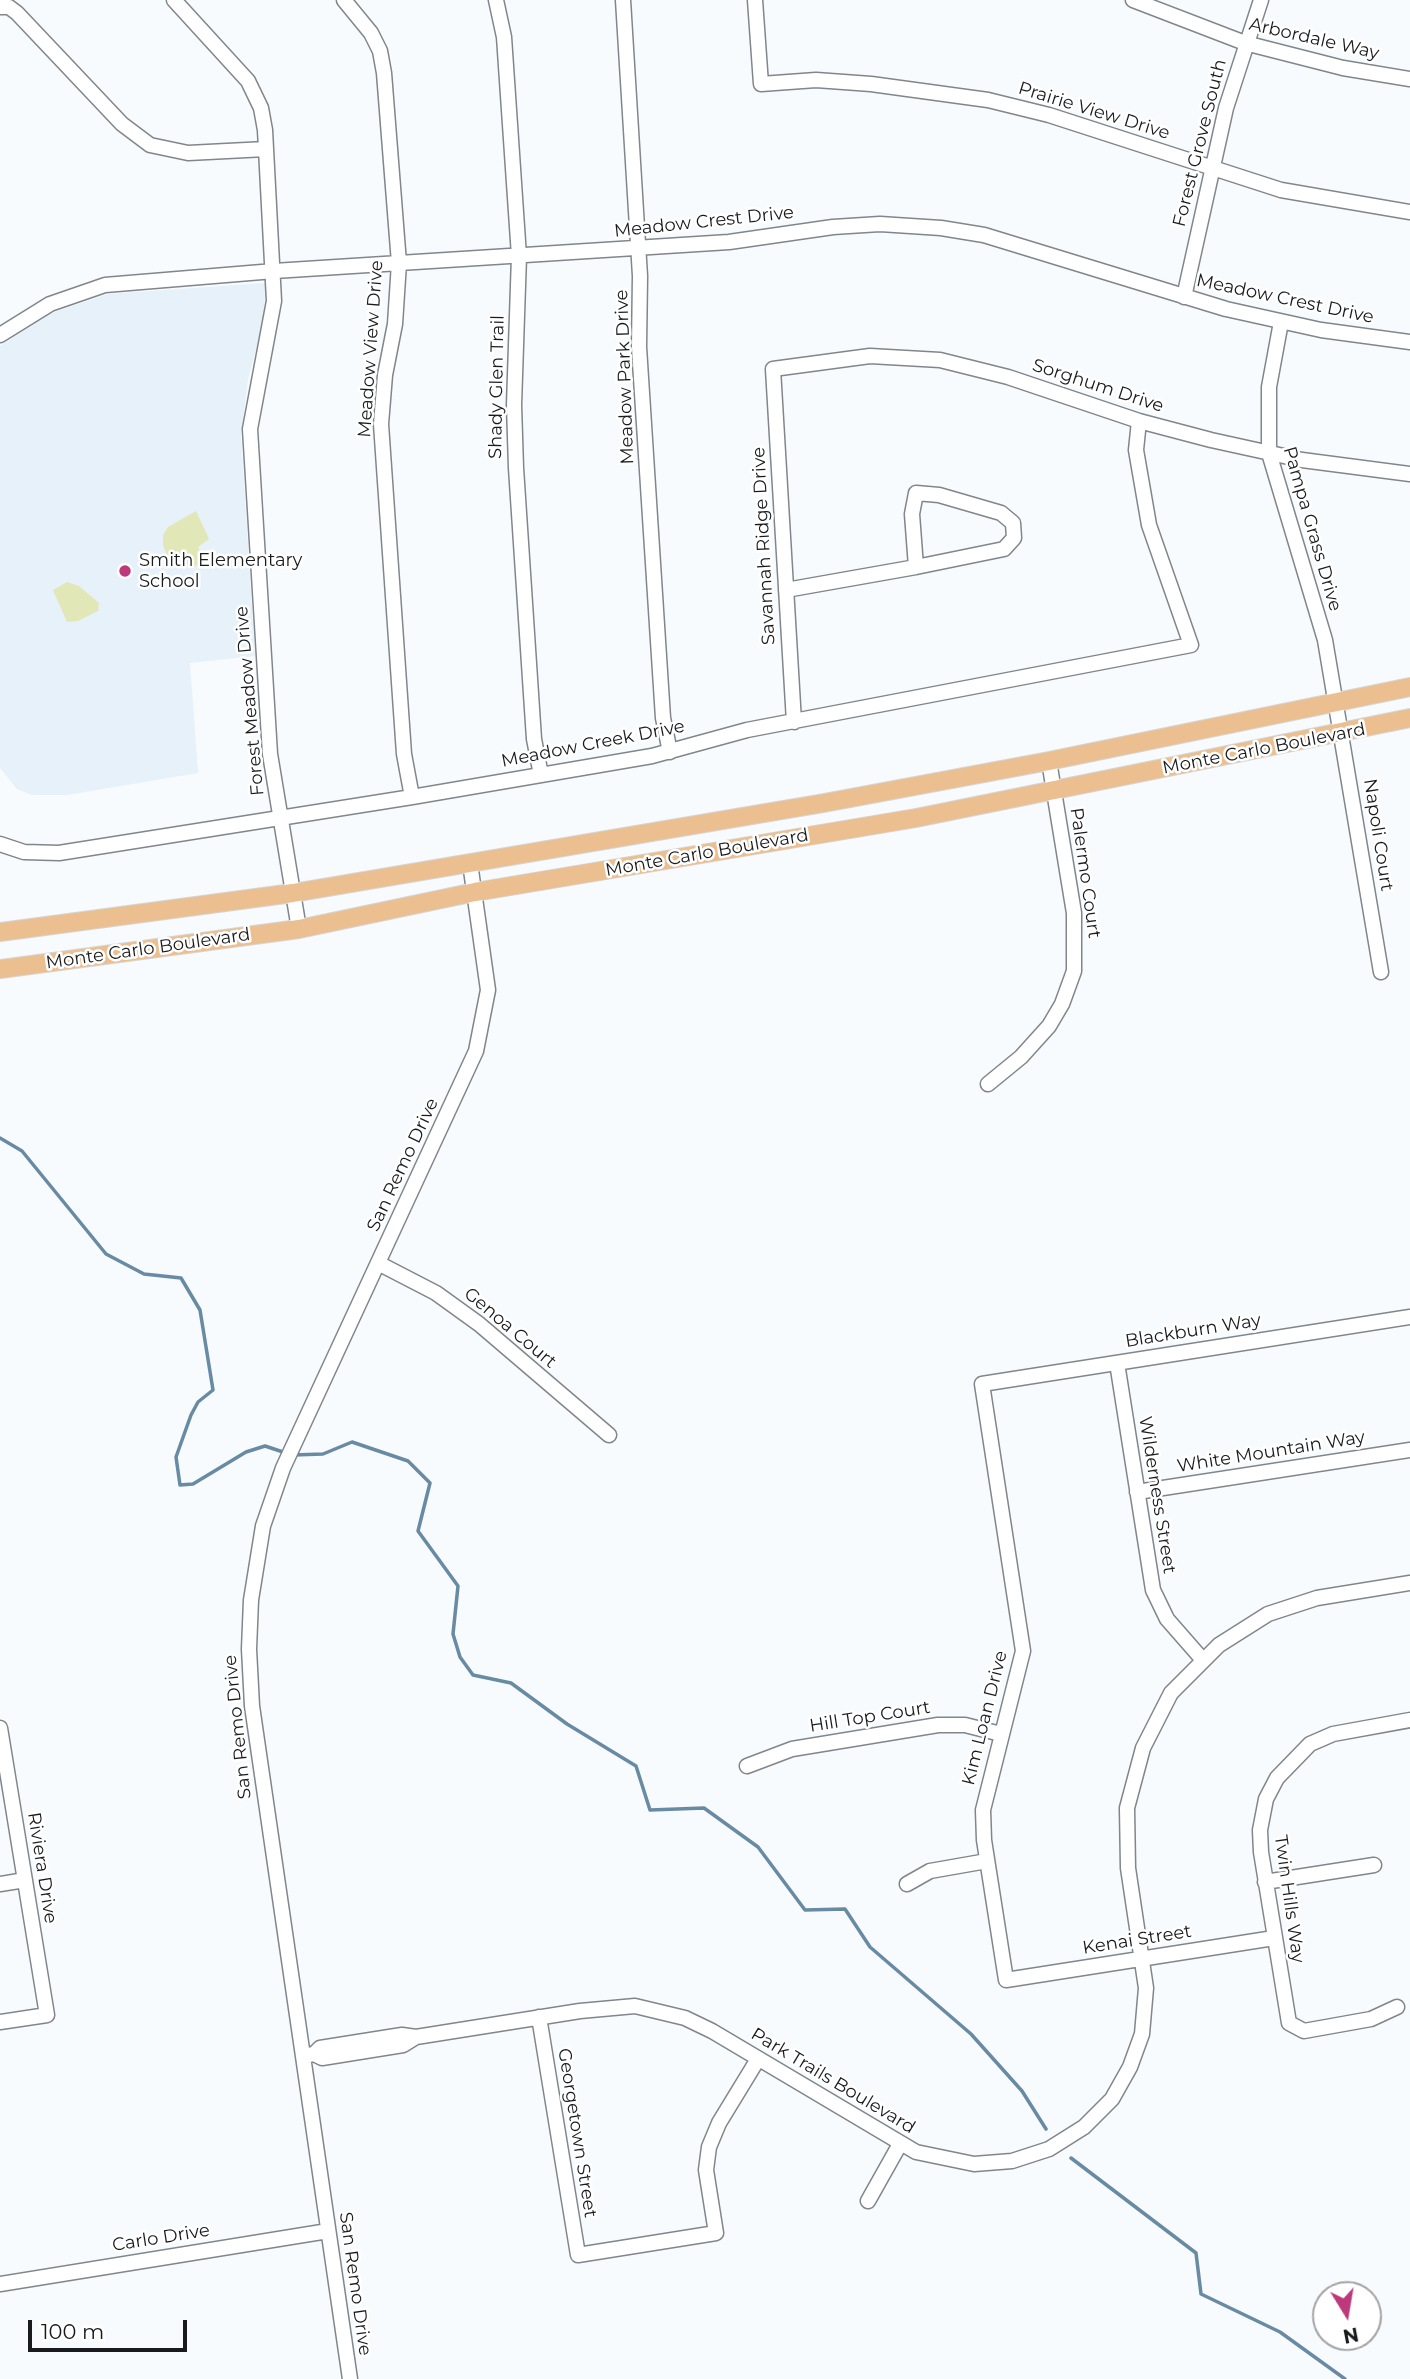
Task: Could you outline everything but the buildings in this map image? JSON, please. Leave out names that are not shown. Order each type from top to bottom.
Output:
[{"type":"main road","name":"Monte Carlo Boulevard","points":[[0,932],[293,893],[470,863],[1049,761],[1410,687]]},
{"type":"main road","name":"Monte Carlo Boulevard","points":[[0,969],[299,929],[475,892],[904,820],[1342,734],[1410,718]]},
{"type":"street","name":"Forest Meadow Drive","points":[[174,0],[235,65],[253,89],[261,108],[274,271],[272,323],[256,383],[250,429],[269,739],[299,929]]},
{"type":"street","name":"Meadow View Drive","points":[[344,0],[371,33],[380,51],[399,263],[395,324],[381,424],[404,754],[412,797]]},
{"type":"street","name":"Shady Glen Trail","points":[[496,0],[504,37],[519,256],[514,405],[516,468],[534,739],[541,775]]},
{"type":"street","name":"Meadow Park Drive","points":[[623,0],[639,249],[639,346],[663,718],[670,752]]},
{"type":"street","name":"Prairie View Drive","points":[[755,0],[761,84],[816,80],[988,100],[1049,115],[1281,190],[1410,212]]},
{"type":"street","name":"Arbordale Way","points":[[1133,0],[1245,43],[1343,68],[1410,79]]},
{"type":"street","name":"Forest Grove South","points":[[1184,297],[1210,168],[1245,43],[1261,0]]},
{"type":"street","points":[[0,7],[14,10],[122,124],[150,145],[188,153],[266,149]]},
{"type":"street","name":"Meadow Crest Drive","points":[[0,335],[50,303],[105,285],[274,271],[639,249],[759,239],[854,225],[941,228],[1026,246],[1184,297],[1281,322],[1410,342]]},
{"type":"street","name":"Pampa Grass Drive","points":[[1281,322],[1269,387],[1269,453],[1325,640],[1337,704]]},
{"type":"street","name":"Sorghum Drive","points":[[774,369],[858,356],[929,358],[1008,377],[1139,421],[1269,453],[1332,465],[1410,474]]},
{"type":"street","name":"Savannah Ridge Drive","points":[[774,369],[794,722]]},
{"type":"street","name":"Meadow Creek Drive","points":[[0,844],[24,852],[59,853],[412,797],[670,752],[747,730],[1191,645],[1149,524],[1136,450],[1139,421]]},
{"type":"street","points":[[786,590],[916,567],[1004,549],[1014,538],[1013,523],[1001,513],[939,495],[916,493],[912,514],[916,567]]},
{"type":"street","name":"Napoli Court","points":[[1337,704],[1381,972]]},
{"type":"street","name":"Palermo Court","points":[[988,1084],[1021,1057],[1049,1026],[1062,1004],[1074,971],[1074,914],[1049,761]]},
{"type":"street","name":"San Remo Drive","points":[[350,2379],[328,2231],[309,2055],[255,1727],[249,1658],[256,1560],[267,1511],[283,1468],[466,1079],[480,1038],[488,990],[470,863]]},
{"type":"street","name":"Genoa Court","points":[[378,1263],[427,1288],[463,1312],[608,1436]]},
{"type":"street","name":"Blackburn Way","points":[[982,1384],[1410,1317]]},
{"type":"street","name":"Wilderness Street","points":[[1117,1363],[1149,1573],[1159,1606],[1202,1659]]},
{"type":"street","name":"Kim Loan Drive","points":[[982,1384],[1023,1651],[983,1810],[1006,1980]]},
{"type":"street","name":"White Mountain Way","points":[[1137,1492],[1410,1450]]},
{"type":"street","name":"Park Trails Boulevard","points":[[309,2055],[320,2048],[402,2035],[416,2038],[618,2006],[652,2009],[699,2025],[916,2152],[956,2162],[995,2163],[1049,2149],[1084,2127],[1112,2099],[1136,2052],[1147,2003],[1128,1868],[1126,1831],[1131,1788],[1143,1748],[1166,1703],[1202,1659],[1244,1627],[1284,1608],[1332,1595],[1410,1583]]},
{"type":"street","name":"Twin Hills Way","points":[[1397,2007],[1371,2019],[1304,2031],[1293,2028],[1288,2019],[1265,1882],[1260,1820],[1271,1788],[1283,1769],[1300,1752],[1322,1738],[1410,1720]]},
{"type":"street","name":"Hill Top Court","points":[[747,1766],[792,1749],[938,1725],[965,1725],[1002,1734]]},
{"type":"street","name":"Riviera Drive","points":[[0,1728],[47,2015],[0,2022]]},
{"type":"street","points":[[906,1884],[930,1871],[988,1861]]},
{"type":"street","points":[[1265,1882],[1374,1865]]},
{"type":"street","points":[[0,1884],[25,1881]]},
{"type":"street","name":"Kenai Street","points":[[1006,1980],[1274,1938]]},
{"type":"street","name":"Georgetown Street","points":[[539,2017],[578,2255],[716,2232],[706,2170],[709,2147],[719,2123],[758,2059]]},
{"type":"street","points":[[869,2200],[900,2144]]},
{"type":"street","name":"Carlo Drive","points":[[0,2284],[328,2231]]},
{"type":"shaded area","name":"Smith Elementary School","points":[[265,283],[264,320],[248,379],[241,435],[255,656],[190,663],[198,773],[67,795],[32,795],[17,789],[0,768],[0,346],[49,314],[108,294]]},
{"type":"green space","points":[[196,511],[209,539],[198,547],[205,561],[190,569],[183,555],[170,561],[163,546],[163,535],[168,527]]},
{"type":"green space","points":[[67,582],[79,586],[99,603],[98,611],[78,621],[67,622],[53,590]]},
{"type":"waterway","points":[[0,1138],[22,1151],[106,1254],[144,1274],[181,1278],[200,1310],[213,1390],[198,1402],[176,1457],[180,1485],[193,1484],[246,1452],[265,1446],[286,1453]]},
{"type":"waterway","points":[[293,1455],[323,1454],[352,1442],[408,1461],[430,1483],[418,1531],[458,1586],[453,1634],[460,1657],[473,1675],[511,1683],[567,1724],[636,1766],[650,1810],[704,1808],[758,1847],[805,1910],[845,1909],[870,1947],[971,2034],[1022,2091],[1046,2129]]},
{"type":"waterway","points":[[1071,2158],[1196,2253],[1201,2294],[1280,2332],[1345,2379]]},
{"type":"place","name":"Smith Elementary School","points":[[125,571]]}]
